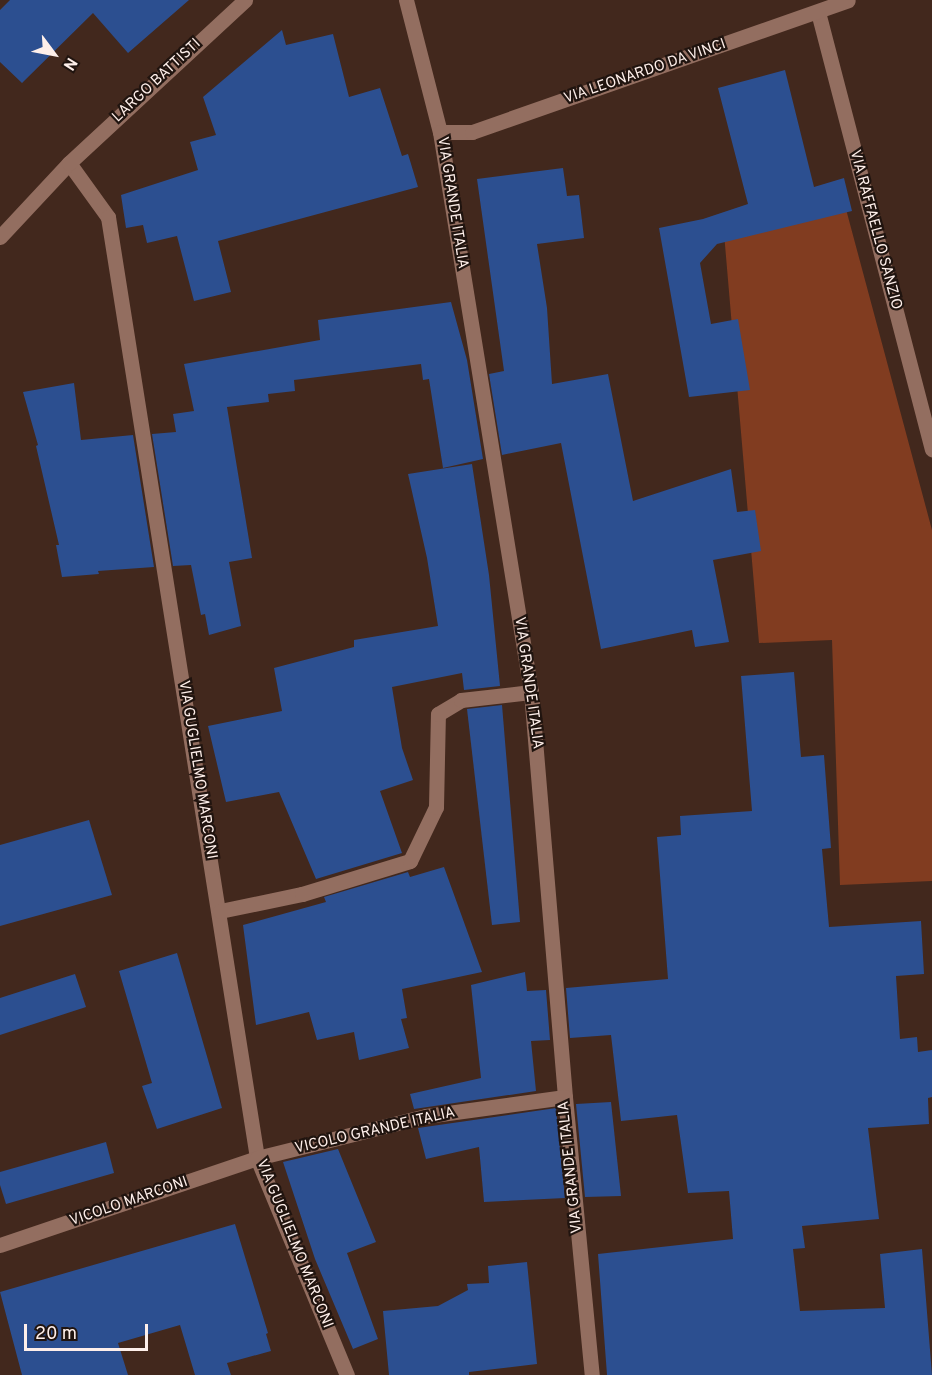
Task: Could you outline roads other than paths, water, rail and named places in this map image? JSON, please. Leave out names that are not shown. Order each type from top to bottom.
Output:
[{"type":"street","name":"LARGO BATTISTI","points":[[0,237],[69,163],[245,0]]},
{"type":"street","name":"VIA GRANDE ITALIA","points":[[406,0],[440,132],[531,692],[565,1097],[592,1375]]},
{"type":"street","name":"VIA LEONARDO DA VINCI","points":[[440,132],[472,132],[848,0]]},
{"type":"street","name":"VIA RAFFAELLO SANZIO","points":[[818,12],[932,449]]},
{"type":"street","name":"VIA GUGLIELMO MARCONI","points":[[69,163],[108,217],[220,911],[257,1158],[347,1375]]},
{"type":"street","points":[[220,911],[302,894],[410,861],[436,807],[438,714],[462,700],[531,692]]},
{"type":"street","name":"VICOLO GRANDE ITALIA","points":[[257,1158],[426,1116],[565,1097]]},
{"type":"street","name":"VICOLO MARCONI","points":[[0,1245],[257,1158]]}]
